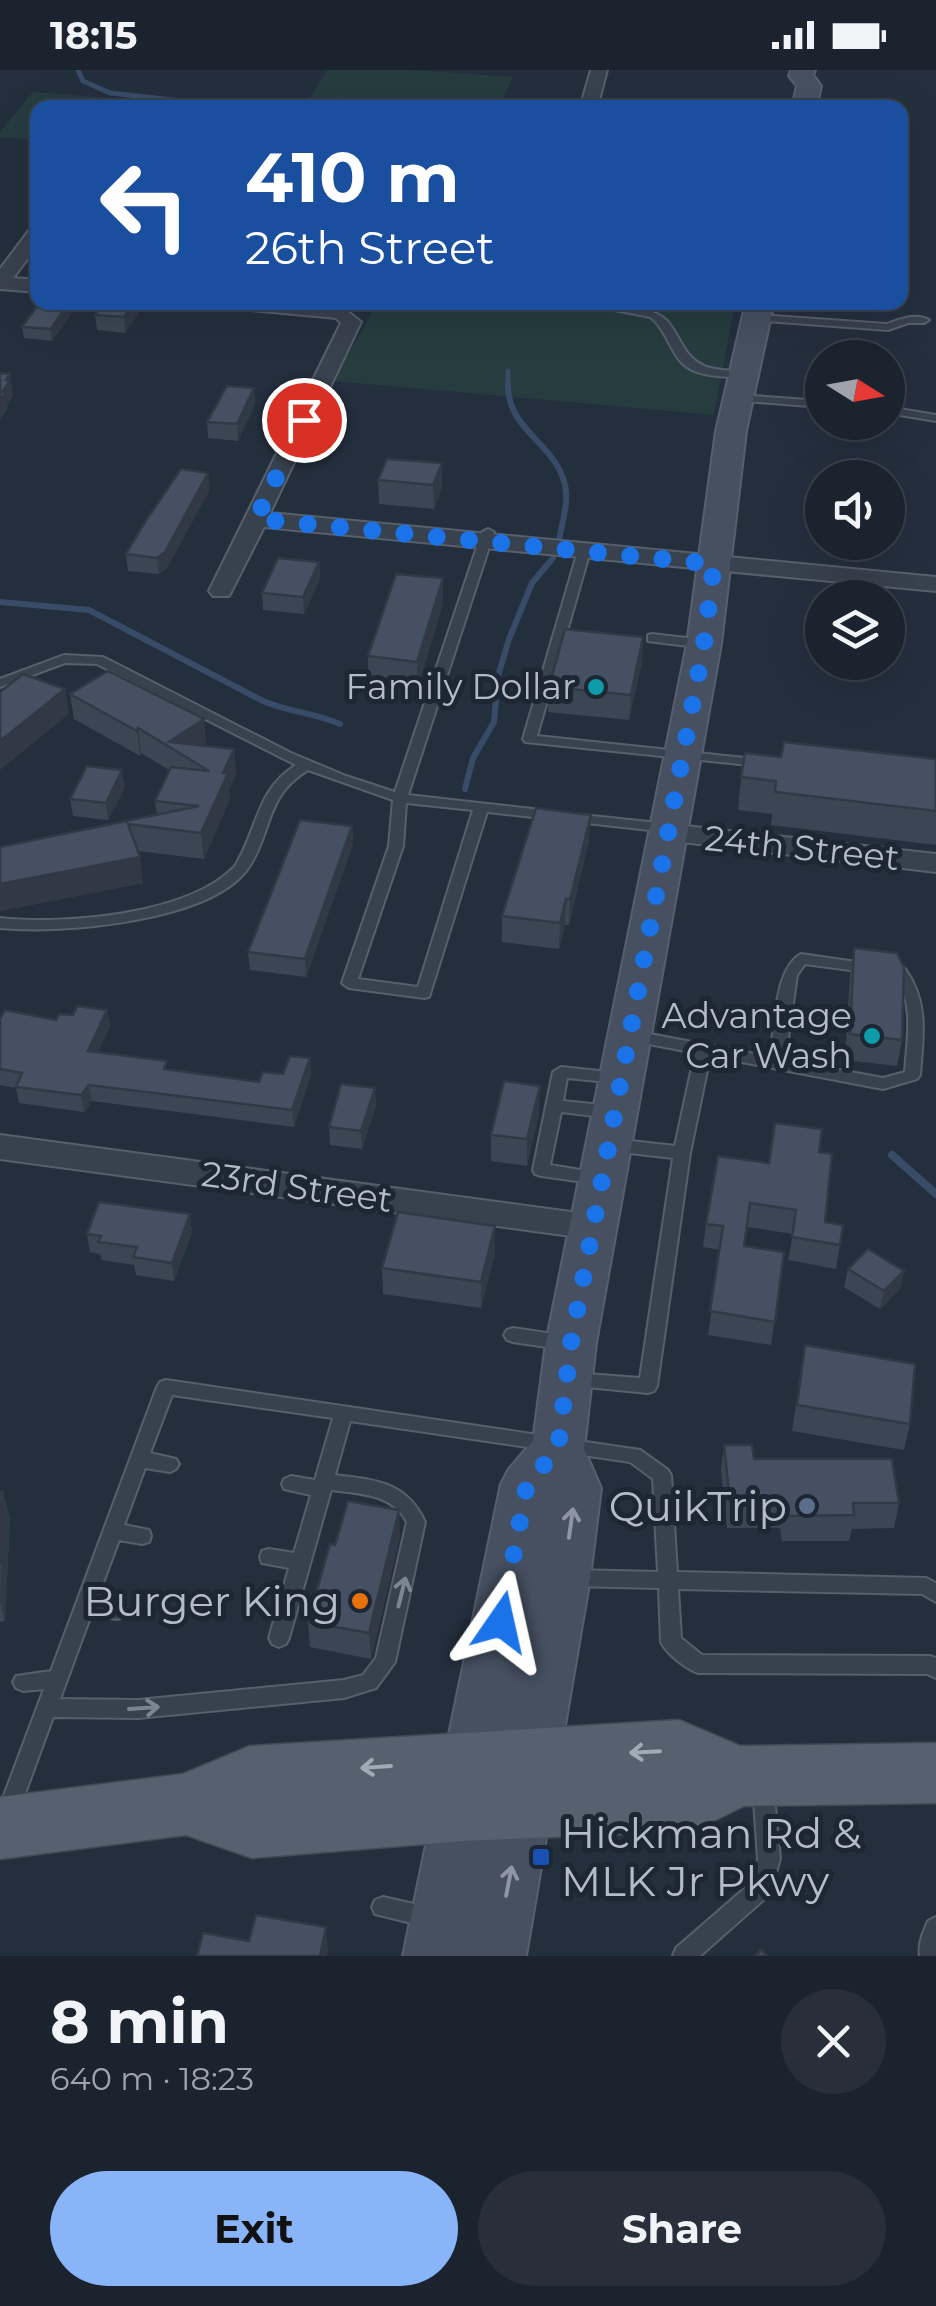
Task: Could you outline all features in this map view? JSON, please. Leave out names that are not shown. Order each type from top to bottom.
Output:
[{"type":"main road","points":[[438,1937],[498,1784],[563,1578],[576,1488],[558,1447],[569,1362],[704,644],[741,386],[759,310]]},
{"type":"main road","points":[[495,1956],[498,1784],[527,1484],[558,1447]]},
{"type":"main road","points":[[1,1830],[186,1804],[252,1827],[498,1784],[693,1800],[750,1776],[936,1773]]},
{"type":"street","points":[[588,100],[599,70]]},
{"type":"street","points":[[0,282],[30,243]]},
{"type":"street","points":[[0,282],[30,285]]},
{"type":"street","points":[[221,591],[351,322],[348,315],[313,310]]},
{"type":"street","points":[[256,519],[307,530],[487,537],[584,551],[936,584]]},
{"type":"street","name":"24th Street","points":[[668,831],[936,863]]},
{"type":"street","name":"23rd Street","points":[[0,1147],[593,1227]]},
{"type":"lane","points":[[625,310],[653,315],[664,323],[686,361],[701,370],[741,386],[805,400]]},
{"type":"lane","points":[[759,310],[888,327],[907,320],[924,320]]},
{"type":"lane","points":[[905,413],[936,418]]},
{"type":"lane","points":[[481,808],[424,993],[349,983],[396,846],[400,798],[487,537]]},
{"type":"lane","points":[[584,551],[566,630],[530,739],[780,765]]},
{"type":"lane","points":[[574,585],[593,587]]},
{"type":"lane","points":[[652,638],[704,644]]},
{"type":"lane","points":[[0,683],[64,659],[98,660],[306,764],[400,798],[668,831]]},
{"type":"lane","points":[[0,923],[43,928],[115,918],[188,900],[231,879],[246,860],[280,784],[306,764]]},
{"type":"lane","points":[[630,1035],[777,1064],[883,1084],[912,1075],[916,1016],[912,985],[900,972],[801,960],[790,974],[777,1064]]},
{"type":"lane","points":[[513,1335],[569,1362],[648,1386],[682,1152],[704,1049]]},
{"type":"lane","points":[[561,1072],[612,1129],[540,1170],[561,1072]]},
{"type":"lane","points":[[554,1105],[682,1152]]},
{"type":"lane","points":[[1,1830],[166,1387],[634,1456],[662,1475],[671,1642],[698,1664],[930,1665],[936,1669]]},
{"type":"lane","points":[[279,1638],[343,1414]]},
{"type":"lane","points":[[139,1459],[170,1464]]},
{"type":"lane","points":[[47,1708],[138,1709],[344,1690],[369,1682],[384,1662],[416,1522],[410,1507],[396,1496],[291,1484]]},
{"type":"lane","points":[[112,1531],[142,1536]]},
{"type":"lane","points":[[269,1557],[300,1562]]},
{"type":"lane","points":[[563,1578],[926,1586],[936,1594]]},
{"type":"lane","points":[[84,1606],[116,1611]]},
{"type":"lane","points":[[23,1682],[58,1679]]},
{"type":"lane","points":[[684,1956],[761,1888],[769,1858],[750,1776]]},
{"type":"lane","points":[[383,1907],[438,1937]]},
{"type":"lane","points":[[931,1956],[929,1946],[936,1928]]},
{"type":"green space","points":[[327,70],[410,70],[513,77],[502,100],[308,100]]},
{"type":"green space","points":[[33,92],[126,99],[30,100],[30,139],[0,137]]},
{"type":"green space","points":[[374,310],[734,310],[714,415],[333,381]]},
{"type":"building","points":[[34,310],[64,310],[51,329],[22,327]]},
{"type":"building","points":[[98,310],[128,310],[124,317],[95,315]]},
{"type":"building","points":[[0,373],[10,374],[6,380],[10,381],[0,400]]},
{"type":"building","points":[[227,386],[254,388],[237,424],[207,422]]},
{"type":"building","points":[[387,459],[442,463],[433,485],[378,480]]},
{"type":"building","points":[[181,469],[208,473],[165,552],[157,558],[126,554],[145,522]]},
{"type":"building","points":[[278,558],[319,562],[303,597],[262,593]]},
{"type":"building","points":[[396,574],[443,578],[417,662],[368,656]]},
{"type":"building","points":[[565,629],[643,637],[631,695],[549,687]]},
{"type":"building","points":[[108,671],[204,719],[169,742],[234,749],[223,773],[228,773],[201,833],[128,824],[140,857],[0,884],[0,847],[199,806],[155,801],[171,767],[209,771],[138,728],[137,731],[70,694]]},
{"type":"building","points":[[23,674],[65,689],[0,741],[0,692]]},
{"type":"building","points":[[784,742],[936,759],[936,811],[775,792],[776,781],[741,777],[745,753],[781,757]]},
{"type":"building","points":[[87,766],[122,770],[106,803],[70,799]]},
{"type":"building","points":[[536,808],[591,815],[560,923],[502,916]]},
{"type":"building","points":[[300,820],[352,826],[305,959],[248,952]]},
{"type":"building","name":"Advantage Car Wash","points":[[854,948],[897,953],[904,967],[902,1040],[850,1034]]},
{"type":"building","points":[[77,1006],[107,1010],[88,1051],[167,1061],[164,1069],[259,1082],[263,1072],[283,1074],[290,1056],[310,1058],[292,1110],[89,1085],[81,1095],[16,1087],[22,1073],[0,1069],[0,1019],[5,1010],[56,1020],[59,1014],[73,1015]]},
{"type":"building","points":[[504,1081],[540,1086],[527,1139],[491,1135]]},
{"type":"building","points":[[341,1084],[375,1088],[361,1131],[329,1127]]},
{"type":"building","points":[[775,1123],[822,1129],[819,1152],[832,1154],[825,1222],[843,1225],[840,1245],[792,1237],[796,1210],[750,1203],[744,1246],[784,1252],[775,1322],[710,1311],[723,1226],[706,1224],[718,1156],[769,1163]]},
{"type":"building","points":[[99,1202],[190,1214],[172,1263],[133,1257],[137,1247],[98,1242],[101,1236],[87,1234]]},
{"type":"building","points":[[398,1212],[495,1226],[481,1282],[382,1268]]},
{"type":"building","points":[[868,1249],[904,1271],[884,1291],[848,1269]]},
{"type":"building","points":[[805,1345],[915,1364],[910,1424],[797,1405]]},
{"type":"building","points":[[724,1445],[752,1445],[754,1459],[892,1459],[899,1503],[853,1503],[854,1515],[786,1516],[785,1502],[730,1502]]},
{"type":"building","points":[[0,1492],[3,1492],[0,1565]]},
{"type":"building","points":[[348,1501],[399,1510],[369,1633],[308,1622],[330,1544],[335,1545]]},
{"type":"building","points":[[256,1915],[326,1927],[320,1956],[197,1956],[203,1933],[249,1941]]},
{"type":"waterway","points":[[78,70],[83,81],[110,93],[173,100]]},
{"type":"waterway","points":[[508,371],[508,384]]},
{"type":"waterway","points":[[508,384],[515,414],[552,458],[565,485],[566,505],[559,540]]},
{"type":"waterway","points":[[465,789],[473,758],[494,722],[498,676],[509,639],[532,583],[553,558]]},
{"type":"waterway","points":[[0,602],[89,610],[263,701],[340,724]]},
{"type":"waterway","points":[[892,1155],[936,1194]]},
{"type":"place","name":"Family Dollar","points":[[596,687]]},
{"type":"place","name":"Advantage Car Wash","points":[[872,1036]]},
{"type":"place","name":"QuikTrip","points":[[807,1506]]},
{"type":"place","name":"Burger King","points":[[360,1601]]},
{"type":"place","name":"Hickman Rd & MLK Jr Pkwy","points":[[541,1857]]},
{"type":"route","points":[[304,420],[256,519],[714,564],[704,644],[571,1343],[558,1449],[527,1484],[501,1622]]}]
